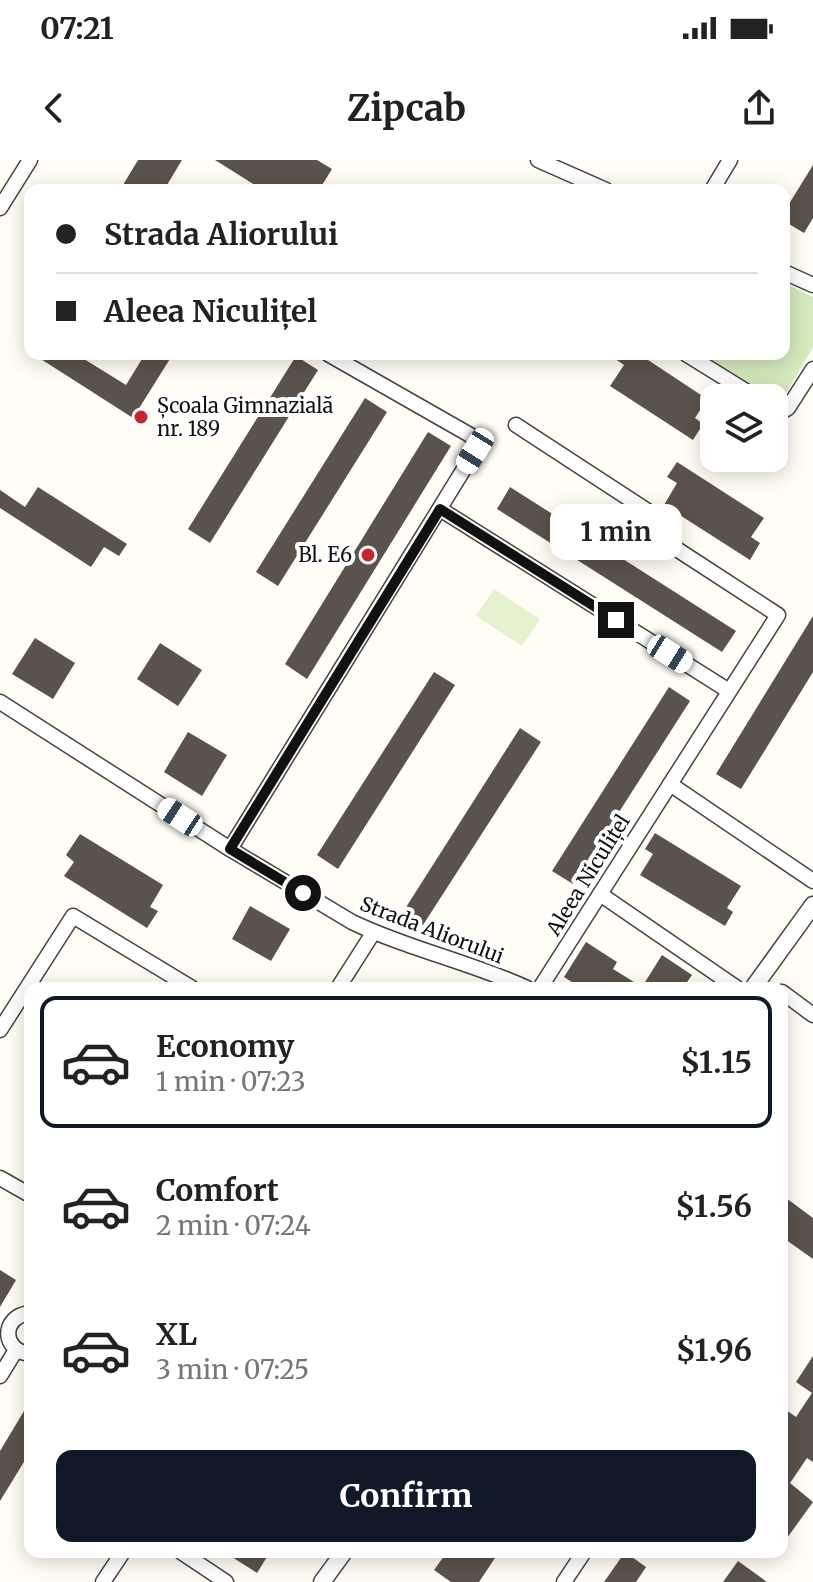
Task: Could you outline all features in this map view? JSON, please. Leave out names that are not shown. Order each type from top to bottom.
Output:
[{"type":"street","points":[[0,208],[30,160]]},
{"type":"street","points":[[538,160],[592,184]]},
{"type":"street","points":[[716,184],[730,160]]},
{"type":"street","points":[[790,275],[813,285]]},
{"type":"street","points":[[230,849],[475,451],[476,442],[470,435],[339,360]]},
{"type":"street","points":[[696,360],[734,384]]},
{"type":"street","points":[[788,408],[813,369]]},
{"type":"street","name":"Aleea Niculițel","points":[[516,425],[654,515],[655,535],[778,615],[544,982]]},
{"type":"street","points":[[440,509],[729,691]]},
{"type":"street","name":"Strada Aliorului","points":[[0,702],[230,849],[352,922],[373,933],[514,982]]},
{"type":"street","points":[[670,784],[813,881]]},
{"type":"street","points":[[600,894],[728,982]]},
{"type":"street","points":[[757,982],[813,905]]},
{"type":"street","points":[[31,982],[73,916],[182,982]]},
{"type":"street","points":[[342,982],[373,933]]},
{"type":"street","points":[[0,1030],[24,993]]},
{"type":"street","points":[[788,996],[813,1015]]},
{"type":"street","points":[[0,1178],[24,1192]]},
{"type":"street","points":[[0,1376],[23,1352],[11,1344],[8,1334],[10,1324],[17,1316],[24,1314]]},
{"type":"street","points":[[103,1582],[119,1558]]},
{"type":"street","points":[[190,1558],[226,1582]]},
{"type":"street","points":[[322,1582],[340,1558]]},
{"type":"street","points":[[564,1582],[580,1558]]},
{"type":"green space","points":[[790,286],[813,297],[813,347],[788,390],[788,384],[751,384],[710,360],[790,360]]},
{"type":"green space","points":[[494,589],[540,619],[522,646],[476,616]]},
{"type":"building","points":[[138,160],[182,160],[168,184],[124,184]]},
{"type":"building","points":[[215,160],[317,160],[332,169],[323,184],[253,184]]},
{"type":"building","points":[[813,165],[813,218],[804,233],[790,225],[790,202]]},
{"type":"building","points":[[42,360],[86,360],[126,385],[141,360],[169,360],[133,418]]},
{"type":"building","points":[[294,360],[302,360],[318,370],[210,543],[188,529]]},
{"type":"building","points":[[617,360],[648,360],[700,394],[700,410],[695,418],[700,422],[700,429],[693,440],[610,386],[624,365]]},
{"type":"building","points":[[365,398],[387,412],[278,586],[256,572]]},
{"type":"building","name":"Bl. E6","points":[[428,432],[451,446],[307,679],[285,664]]},
{"type":"building","points":[[677,462],[764,518],[751,537],[760,543],[750,560],[664,505],[677,483],[667,477]]},
{"type":"building","points":[[38,487],[127,544],[119,556],[104,547],[91,567],[0,508],[0,490],[25,507]]},
{"type":"building","points":[[510,487],[736,631],[722,652],[497,509]]},
{"type":"building","points":[[813,616],[813,672],[741,789],[716,774]]},
{"type":"building","points":[[35,638],[75,663],[53,699],[12,674]]},
{"type":"building","points":[[160,643],[202,670],[178,706],[137,679]]},
{"type":"building","points":[[434,672],[455,685],[338,869],[317,855]]},
{"type":"building","points":[[669,687],[690,701],[573,884],[552,871]]},
{"type":"building","points":[[520,728],[541,742],[423,925],[403,912]]},
{"type":"building","points":[[188,732],[227,755],[202,796],[164,772]]},
{"type":"building","points":[[655,833],[741,886],[727,908],[733,912],[725,926],[640,875],[653,854],[645,849]]},
{"type":"building","points":[[80,834],[163,885],[150,907],[158,911],[147,928],[64,876],[74,862],[66,855]]},
{"type":"building","points":[[250,906],[290,929],[271,961],[232,939]]},
{"type":"building","points":[[586,942],[617,962],[613,969],[634,982],[572,982],[564,977]]},
{"type":"building","points":[[662,955],[692,975],[687,982],[645,982]]},
{"type":"building","points":[[788,1199],[813,1218],[813,1259],[788,1241]]},
{"type":"building","points":[[0,1270],[16,1280],[0,1307]]},
{"type":"building","points":[[813,1356],[813,1462],[807,1458],[790,1483],[813,1502],[788,1537],[788,1411],[796,1417],[812,1393],[796,1382]]},
{"type":"building","points":[[24,1411],[24,1462],[0,1501],[0,1451]]},
{"type":"building","points":[[233,1558],[266,1558],[257,1573]]},
{"type":"building","points":[[443,1558],[495,1558],[479,1582],[451,1582],[434,1570]]},
{"type":"building","points":[[621,1558],[633,1558],[646,1567],[636,1582],[604,1582]]},
{"type":"building","points":[[738,1561],[767,1582],[723,1582]]},
{"type":"place","name":"Școala Gimnazială nr. 189","points":[[141,417]]},
{"type":"place","name":"Bl. E6","points":[[368,555]]},
{"type":"route","points":[[303,893],[230,849],[440,509],[616,620]]}]
